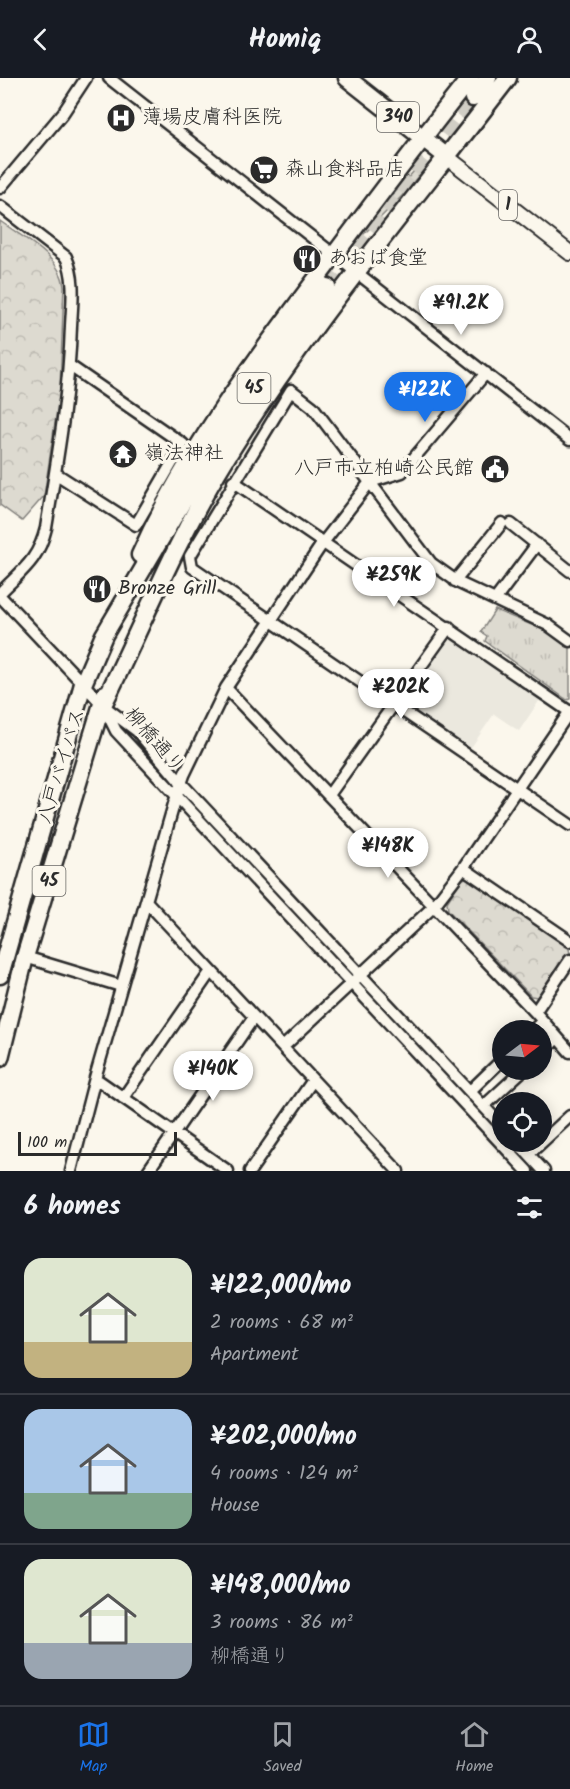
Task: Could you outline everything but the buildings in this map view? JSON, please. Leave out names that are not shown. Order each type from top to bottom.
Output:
[{"type":"highway","name":"340","points":[[347,78],[447,157]]},
{"type":"highway","points":[[104,635],[154,523],[213,423],[270,340],[470,78]]},
{"type":"highway","points":[[473,98],[488,78]]},
{"type":"highway","points":[[103,705],[180,542],[217,474],[253,417],[358,273],[508,78]]},
{"type":"highway","name":"八戸バイパス","points":[[0,975],[3,951],[83,684],[104,635],[187,494],[266,369],[327,287]]},
{"type":"highway","name":"八戸バイパス","points":[[0,1058],[25,957],[103,705],[114,662],[187,494]]},
{"type":"main road","name":"1","points":[[447,157],[570,253]]},
{"type":"street","points":[[0,188],[63,113],[86,78]]},
{"type":"street","points":[[109,78],[570,440]]},
{"type":"street","points":[[0,206],[66,257],[71,269],[73,285],[70,366],[55,473],[41,549],[33,561],[0,595],[103,705]]},
{"type":"street","points":[[55,473],[136,525],[183,444],[70,366]]},
{"type":"street","points":[[71,1171],[95,1078],[177,795],[226,688],[322,544],[370,482],[402,472],[486,373]]},
{"type":"street","points":[[570,641],[548,625],[455,581],[431,562],[313,407],[291,390],[233,481],[190,556],[192,567],[570,825]]},
{"type":"street","points":[[233,481],[322,544],[449,627],[570,711],[463,868],[433,907],[283,1047]]},
{"type":"street","points":[[455,581],[506,523],[570,571]]},
{"type":"street","points":[[495,600],[537,544]]},
{"type":"street","points":[[329,795],[449,627]]},
{"type":"street","points":[[226,688],[542,1020]]},
{"type":"street","name":"柳橋通り","points":[[103,705],[137,731],[181,783],[492,1115]]},
{"type":"street","name":"柳橋通り","points":[[103,705],[116,731],[528,1171]]},
{"type":"street","points":[[463,868],[570,941]]},
{"type":"street","points":[[146,901],[398,1171]]},
{"type":"street","points":[[25,957],[122,987]]},
{"type":"street","points":[[535,1012],[570,960]]},
{"type":"street","points":[[123,1098],[211,971]]},
{"type":"street","points":[[148,1171],[254,1017]]},
{"type":"street","points":[[552,1032],[570,1052]]},
{"type":"street","points":[[552,1043],[557,1038]]},
{"type":"street","points":[[470,1091],[492,1070]]},
{"type":"street","points":[[95,1078],[228,1171]]},
{"type":"street","points":[[250,1171],[313,1080]]},
{"type":"street","points":[[484,1106],[512,1080]]},
{"type":"street","points":[[544,1171],[529,1154],[570,1116]]},
{"type":"shaded area","points":[[454,636],[541,698],[519,731],[494,714],[470,749],[407,706],[404,699],[447,639]]},
{"type":"green space","points":[[420,164],[424,166],[423,170],[402,196],[357,241],[375,216]]},
{"type":"green space","points":[[0,221],[48,256],[56,265],[64,286],[60,389],[44,496],[22,521],[0,505]]},
{"type":"green space","points":[[495,610],[549,632],[570,647],[570,699],[567,700],[485,641],[487,636],[481,632]]},
{"type":"green space","points":[[471,877],[568,945],[570,953],[537,997],[531,996],[448,910],[447,902],[462,879]]},
{"type":"tunnel","points":[[327,287],[473,98]]},
{"type":"place","name":"薄場皮膚科医院","points":[[121,118]]},
{"type":"place","name":"森山食料品店","points":[[264,170]]},
{"type":"place","name":"あおば食堂","points":[[307,259]]},
{"type":"place","name":"嶺法神社","points":[[123,454]]},
{"type":"place","name":"八戸市立柏崎公民館","points":[[495,469]]},
{"type":"place","name":"Bronze Grill","points":[[97,589]]}]
